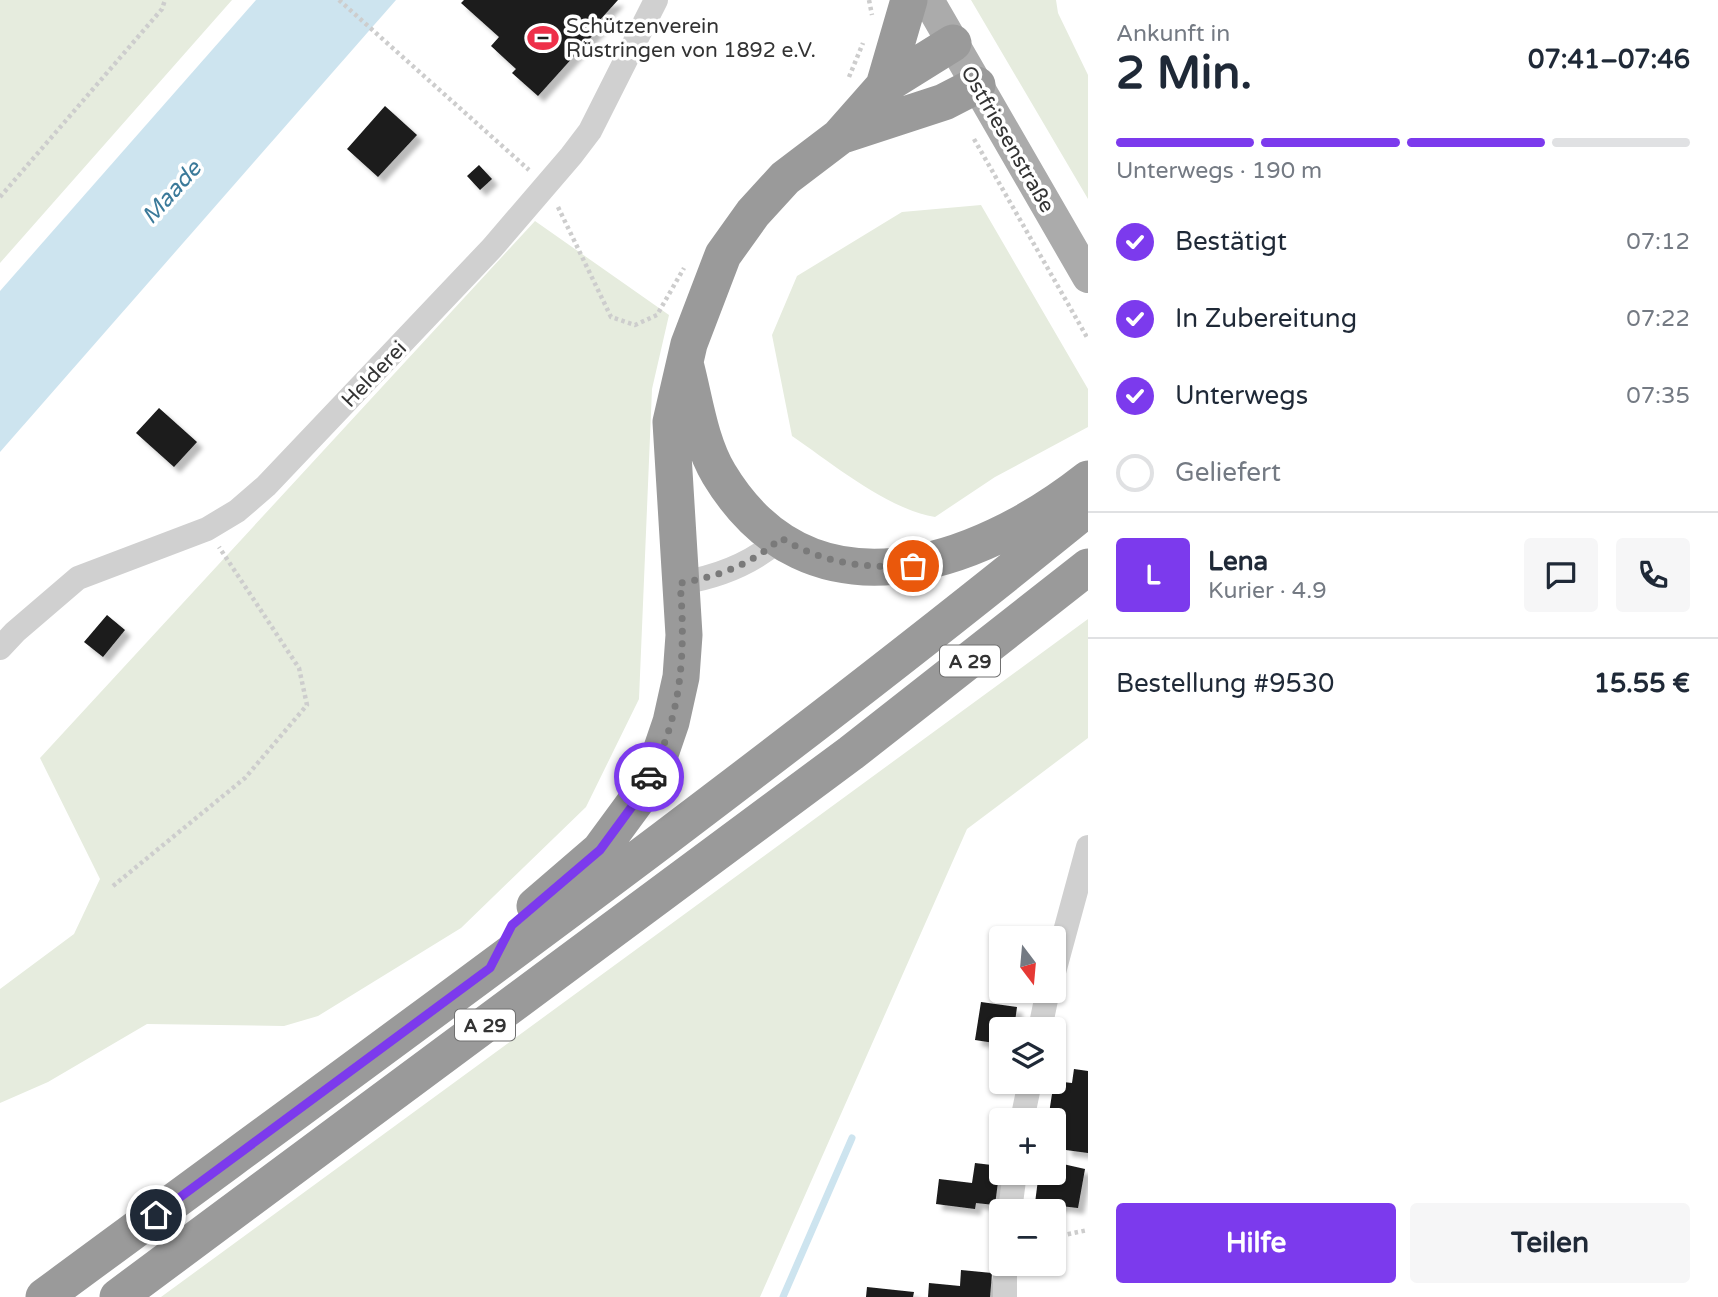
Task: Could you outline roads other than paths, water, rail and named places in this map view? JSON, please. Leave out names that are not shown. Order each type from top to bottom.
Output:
[{"type":"highway","points":[[884,86],[913,7]]},
{"type":"highway","points":[[490,968],[512,925],[600,850],[636,801],[657,763],[671,722],[681,677],[684,635],[671,422],[702,304],[723,255],[753,213],[785,178],[839,137],[884,86],[953,43]]},
{"type":"highway","points":[[839,137],[964,92]]},
{"type":"highway","points":[[685,364],[705,440],[718,472],[742,506],[781,538],[806,553],[842,565],[876,568],[913,566],[951,557],[987,543],[1056,504],[1088,479]]},
{"type":"highway","name":"A 29","points":[[44,1297],[490,968],[939,629],[1088,508]]},
{"type":"highway","name":"A 29","points":[[118,1297],[851,753],[1088,567]]},
{"type":"main road","name":"Ostfriesenstraße","points":[[913,7],[953,43],[964,92],[1088,277]]},
{"type":"street","name":"Helderei","points":[[0,648],[78,578],[207,529],[237,511],[267,486],[484,257],[590,131],[656,0]]},
{"type":"street","points":[[680,583],[711,578],[762,555],[781,538]]},
{"type":"street","points":[[1066,928],[1088,847]]},
{"type":"street","points":[[1005,1276],[1005,1297]]},
{"type":"water","name":"Maade","points":[[256,0],[396,0],[0,452],[0,291]]},
{"type":"waterway","points":[[783,1297],[852,1138]]},
{"type":"place","name":"Schützenverein Rüstringen von 1892 e.V.","points":[[543,38]]}]
